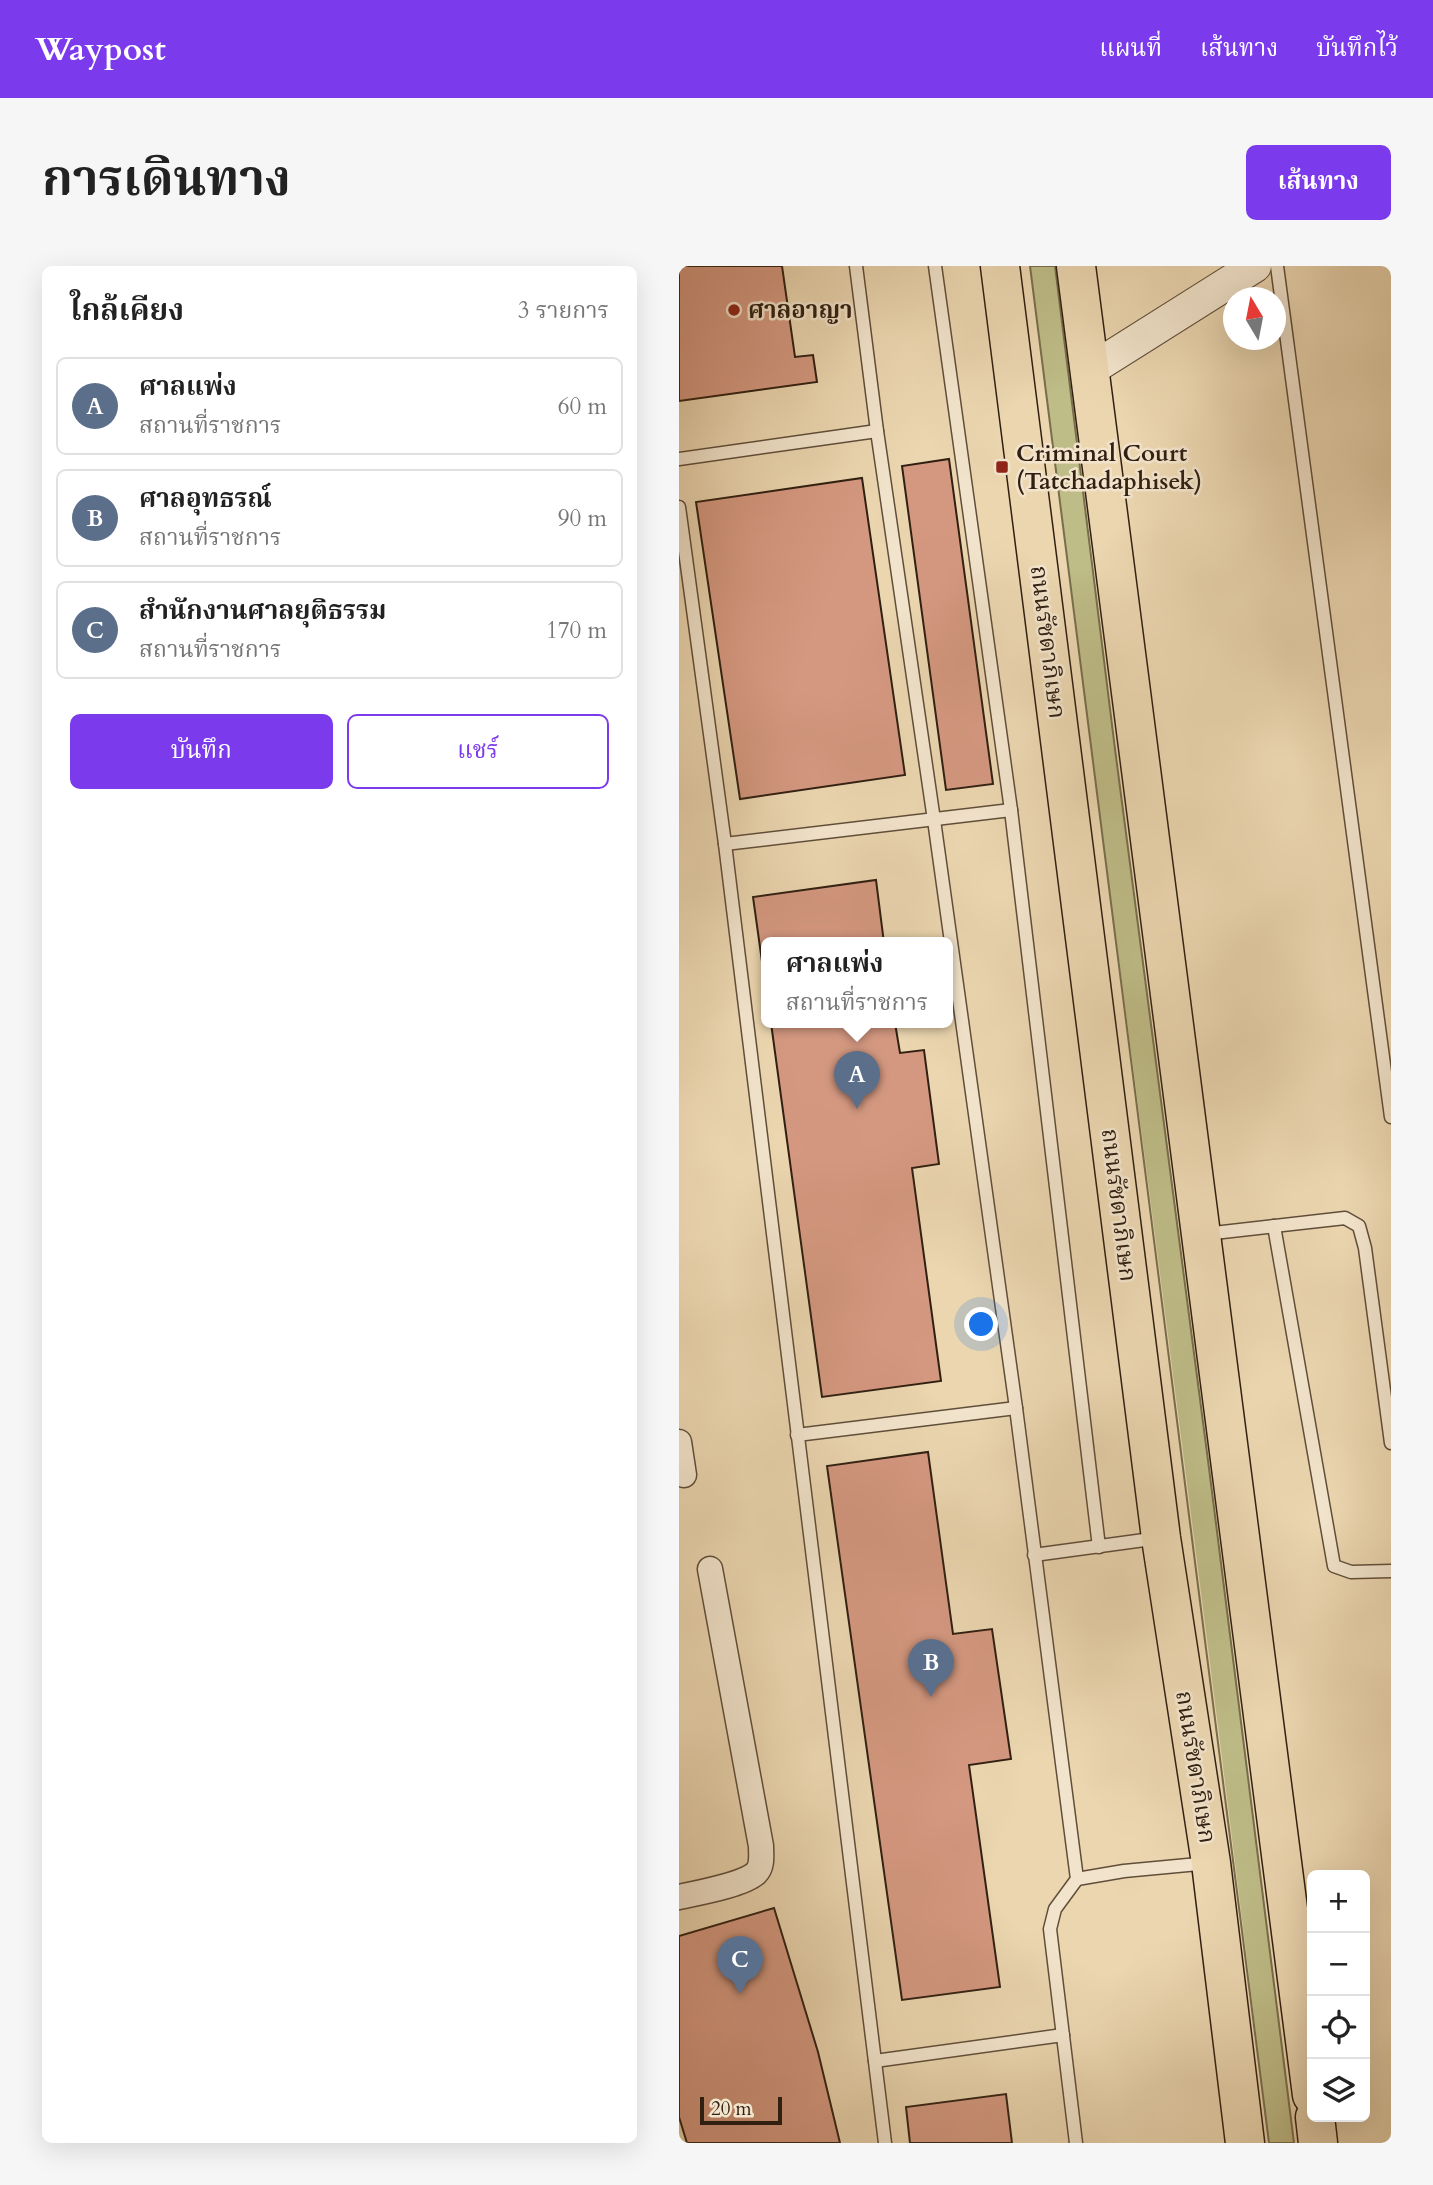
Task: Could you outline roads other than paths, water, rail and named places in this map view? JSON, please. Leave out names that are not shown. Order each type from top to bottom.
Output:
[{"type":"main road","name":"ถนนรัชดาภิเษก","points":[[1000,266],[1161,1538],[1210,1863],[1245,2143]]},
{"type":"main road","points":[[1076,266],[1307,2059]]},
{"type":"main road","points":[[1316,2122],[1318,2143]]},
{"type":"street","points":[[1090,370],[1255,266]]},
{"type":"street","points":[[679,1442],[684,1475]]},
{"type":"street","points":[[679,1897],[741,1881],[757,1873],[761,1863],[761,1846],[710,1569]]},
{"type":"lane","points":[[856,266],[877,432],[950,937]]},
{"type":"lane","points":[[935,266],[1011,810],[1099,1547]]},
{"type":"lane","points":[[1277,266],[1391,1117]]},
{"type":"lane","points":[[679,459],[877,432]]},
{"type":"lane","points":[[679,507],[725,844],[885,2143]]},
{"type":"lane","points":[[725,844],[1011,810]]},
{"type":"lane","points":[[953,956],[1016,1408],[1077,1879],[1055,1909],[1050,1929],[1076,2143]]},
{"type":"lane","points":[[1201,1234],[1345,1218],[1359,1226],[1365,1248],[1391,1443]]},
{"type":"lane","points":[[1274,1226],[1335,1566],[1351,1572],[1391,1571]]},
{"type":"lane","points":[[797,1435],[1016,1408]]},
{"type":"lane","points":[[1034,1555],[1161,1538]]},
{"type":"lane","points":[[1077,1879],[1124,1871],[1210,1863]]},
{"type":"lane","points":[[875,2061],[1063,2035]]},
{"type":"place","name":"ศาลอาญา","points":[[734,310]]},
{"type":"place","name":"Criminal Court (Tatchadaphisek)","points":[[1002,467]]},
{"type":"place","name":"ศาลแพ่ง","points":[[857,1109]]},
{"type":"place","name":"ศาลอุทธรณ์","points":[[931,1697]]},
{"type":"place","name":"สำนักงานศาลยุติธรรม","points":[[740,1994]]}]
